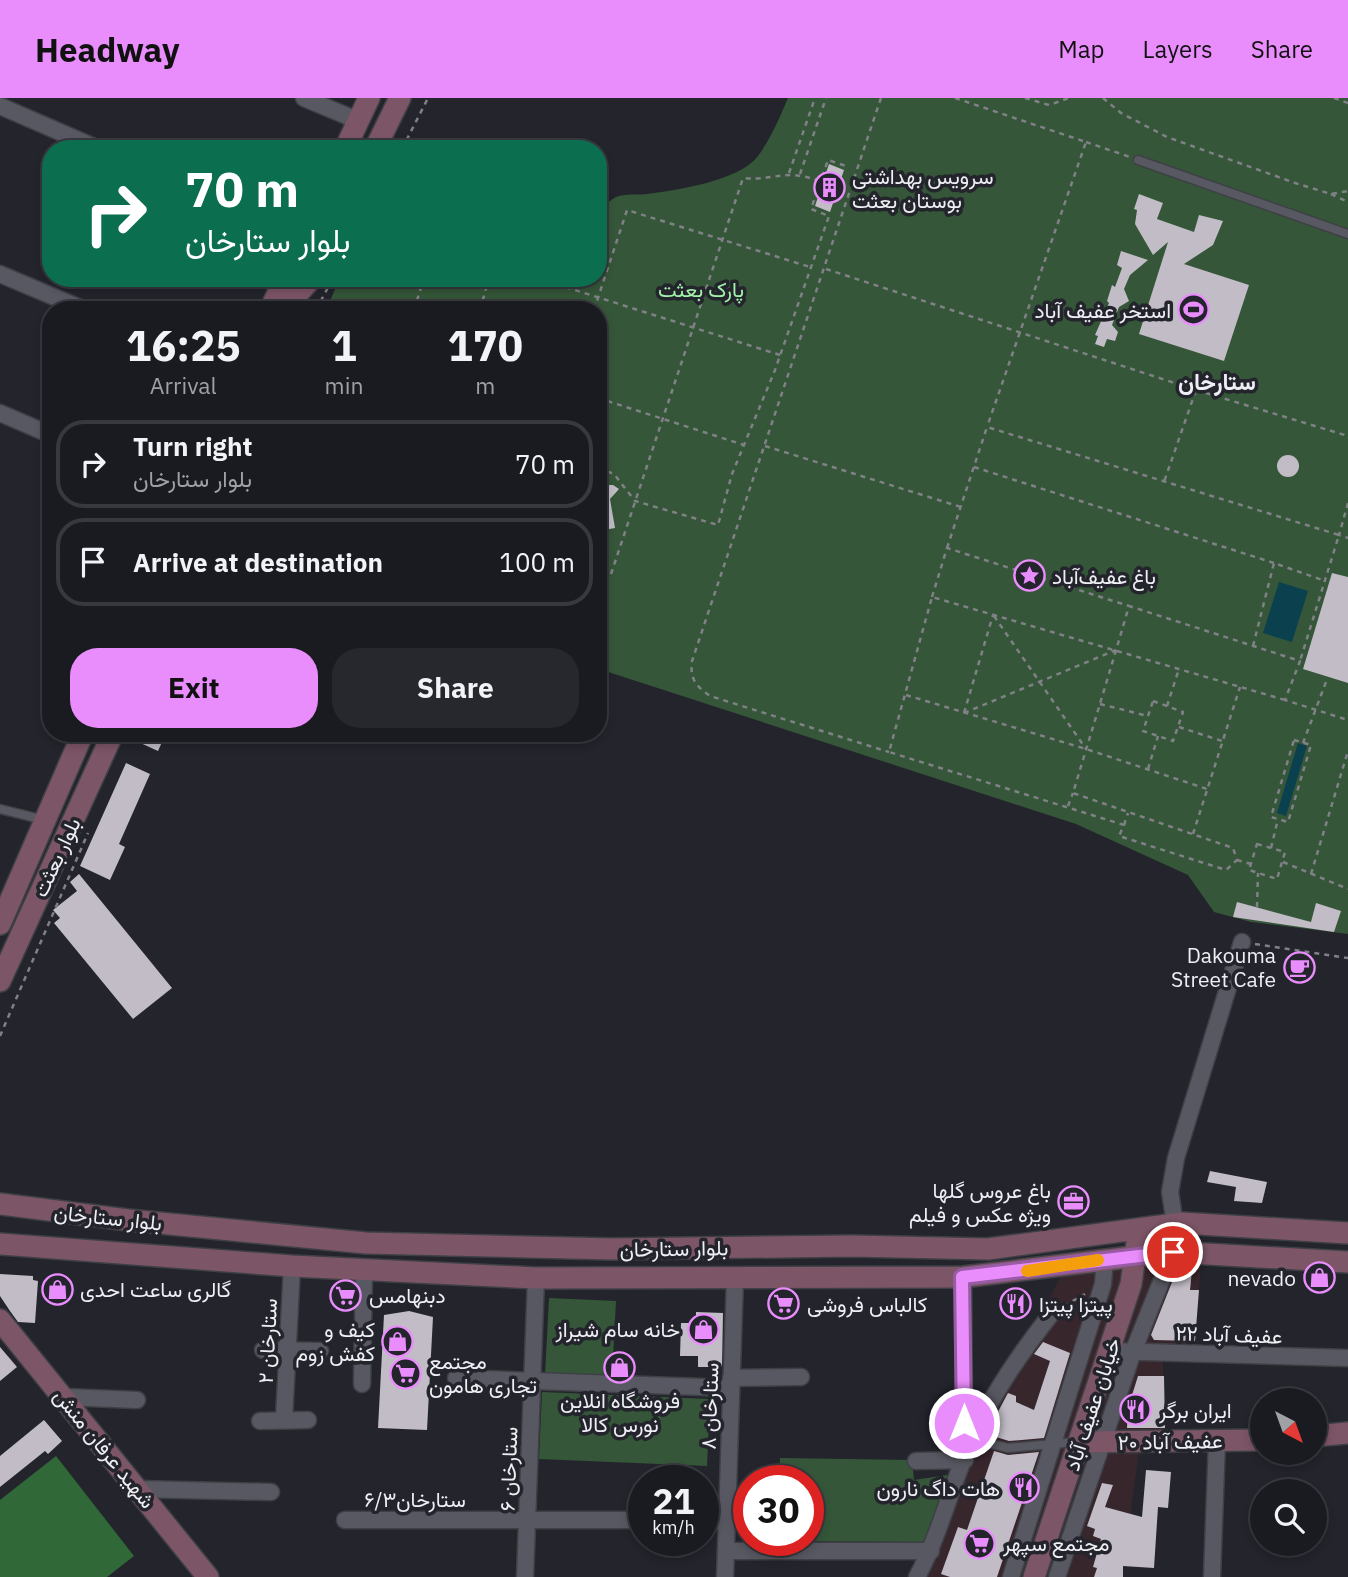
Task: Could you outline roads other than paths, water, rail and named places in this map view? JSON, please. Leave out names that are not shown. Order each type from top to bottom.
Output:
[{"type":"main road","points":[[350,140],[369,98]]},
{"type":"main road","points":[[379,140],[400,98]]},
{"type":"main road","points":[[292,301],[304,287]]},
{"type":"main road","name":"بلوار بعثت","points":[[0,924],[5,899],[79,742]]},
{"type":"main road","name":"بلوار بعثت","points":[[0,981],[109,742]]},
{"type":"main road","name":"بلوار ستارخان","points":[[3,1206],[366,1243],[612,1250],[852,1246],[988,1249],[1175,1224],[1348,1233]]},
{"type":"main road","name":"خیابان عفیف آباد","points":[[1034,1577],[1109,1351],[1137,1256],[1136,1228]]},
{"type":"main road","name":"بلوار ستارخان","points":[[1,1243],[292,1266],[536,1278],[962,1277],[1173,1252],[1348,1262]]},
{"type":"main road","name":"شهید عرفان منش","points":[[0,1320],[208,1577]]},
{"type":"main road","points":[[1327,1435],[1348,1433]]},
{"type":"main road","name":"عفیف آباد ۲۰","points":[[1079,1441],[1250,1440]]},
{"type":"street","points":[[304,98],[359,121]]},
{"type":"street","points":[[0,106],[78,140]]},
{"type":"street","points":[[0,274],[64,301]]},
{"type":"street","points":[[0,413],[42,431]]},
{"type":"street","points":[[1175,1224],[1170,1192],[1175,1158],[1242,942]]},
{"type":"street","points":[[1057,1577],[1133,1352],[1173,1252]]},
{"type":"street","points":[[1011,1577],[1103,1284],[1105,1259]]},
{"type":"street","name":"۲ ستارخان","points":[[284,1419],[292,1266]]},
{"type":"street","points":[[362,1384],[365,1270]]},
{"type":"street","points":[[962,1277],[964,1423]]},
{"type":"street","name":"ستارخان ۶","points":[[525,1577],[536,1278]]},
{"type":"street","name":"ستارخان ۸","points":[[725,1577],[735,1279]]},
{"type":"street","points":[[917,1577],[931,1551],[972,1439],[1004,1376],[1052,1313]]},
{"type":"street","points":[[263,1350],[320,1351]]},
{"type":"street","name":"عفیف آباد ۲۲","points":[[1109,1351],[1348,1358]]},
{"type":"street","points":[[456,1378],[624,1387],[801,1377]]},
{"type":"street","points":[[65,1397],[138,1400]]},
{"type":"street","points":[[260,1421],[308,1420]]},
{"type":"street","points":[[1212,1577],[1217,1440]]},
{"type":"street","points":[[916,1461],[965,1460]]},
{"type":"street","points":[[138,1489],[271,1492]]},
{"type":"street","name":"ستارخان۶/۳","points":[[345,1520],[628,1519]]},
{"type":"street","points":[[719,1521],[725,1521]]},
{"type":"street","points":[[726,1551],[931,1551]]},
{"type":"lane","points":[[1138,160],[1348,234]]},
{"type":"lane","points":[[0,809],[44,820]]},
{"type":"lane","points":[[972,1439],[1008,1448],[1079,1441]]},
{"type":"water","points":[[1279,582],[1308,591],[1292,642],[1263,633]]},
{"type":"water","points":[[1298,743],[1307,746],[1286,816],[1277,813]]},
{"type":"place","name":"سرویس بهداشتی بوستان بعثت","points":[[829,188]]},
{"type":"place","name":"استخر عفیف آباد","points":[[1194,310]]},
{"type":"place","name":"باغ عفیف‌آباد","points":[[1029,576]]},
{"type":"place","name":"Dakouma Street Cafe","points":[[1299,967]]},
{"type":"place","name":"باغ عروس گلها ویژه عکس و فیلم","points":[[1074,1202]]},
{"type":"place","name":"nevado","points":[[1319,1278]]},
{"type":"place","name":"گالری ساعت احدی","points":[[57,1289]]},
{"type":"place","name":"دبنهامس","points":[[346,1295]]},
{"type":"place","name":"کالباس فروشی","points":[[784,1304]]},
{"type":"place","name":"پیتزا پیتزا","points":[[1016,1304]]},
{"type":"place","name":"خانه سام شیراز","points":[[703,1329]]},
{"type":"place","name":"کیف و کفش زوم","points":[[398,1341]]},
{"type":"place","name":"فروشگاه انلاین نورس کالا","points":[[620,1368]]},
{"type":"place","name":"مجتمع تجاری هامون","points":[[406,1373]]},
{"type":"place","name":"ایران برگر","points":[[1136,1410]]},
{"type":"place","name":"هات داگ نارون","points":[[1023,1488]]},
{"type":"place","name":"مجتمع سپهر","points":[[980,1543]]},
{"type":"district","name":"ستارخان","points":[[1217,381]]},
{"type":"park label","name":"پارک بعثت","points":[[701,289]]}]
